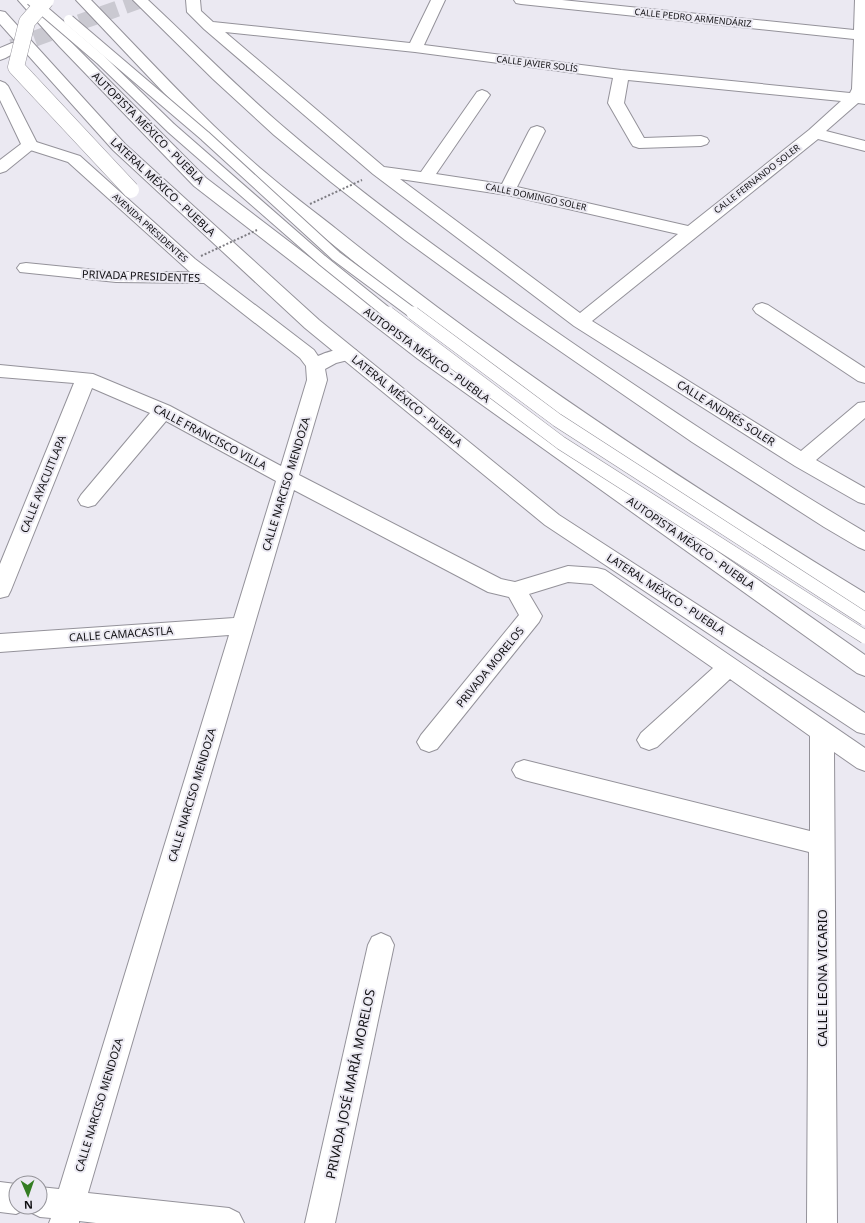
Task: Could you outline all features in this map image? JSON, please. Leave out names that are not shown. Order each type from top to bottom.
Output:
[{"type":"main road","name":"AUTOPISTA MÉXICO - PUEBLA","points":[[25,0],[64,43],[200,182],[425,355],[865,667]]},
{"type":"main road","points":[[46,0],[28,22],[16,67],[131,190],[163,240]]},
{"type":"main road","points":[[83,0],[198,118],[255,172],[345,246],[413,299],[483,352],[599,434],[755,537],[865,604]]},
{"type":"main road","points":[[140,0],[252,107],[299,148],[396,226],[457,271],[646,402],[728,457],[865,542]]},
{"type":"main road","name":"CALLE ANDRÉS SOLER","points":[[193,0],[194,12],[209,26],[379,171],[580,322],[802,461],[865,497]]},
{"type":"main road","points":[[415,48],[438,0]]},
{"type":"main road","name":"CALLE PEDRO ARMENDÁRIZ","points":[[521,0],[863,35]]},
{"type":"main road","name":"CALLE FERNANDO SOLER","points":[[580,322],[690,232],[860,99],[863,35],[860,0]]},
{"type":"main road","name":"LATERAL MÉXICO - PUEBLA","points":[[0,15],[119,147],[312,324],[552,520],[865,725]]},
{"type":"main road","name":"CALLE JAVIER SOLÍS","points":[[209,26],[415,48],[621,74],[860,99]]},
{"type":"main road","points":[[621,74],[616,103],[639,143],[701,141]]},
{"type":"main road","points":[[0,86],[13,109],[30,146],[0,168]]},
{"type":"main road","points":[[426,177],[482,95]]},
{"type":"main road","points":[[507,190],[537,131]]},
{"type":"main road","points":[[815,133],[865,146]]},
{"type":"main road","name":"AVENIDA PRESIDENTES","points":[[30,146],[74,159],[163,240],[209,278],[307,354],[315,366]]},
{"type":"main road","name":"CALLE DOMINGO SOLER","points":[[379,171],[507,190],[690,232]]},
{"type":"main road","name":"PRIVADA PRESIDENTES","points":[[26,268],[116,277],[209,278]]},
{"type":"main road","points":[[762,310],[865,377]]},
{"type":"main road","points":[[315,366],[330,358],[349,354]]},
{"type":"main road","name":"CALLE NARCISO MENDOZA","points":[[67,1214],[317,380],[315,366]]},
{"type":"main road","name":"CALLE FRANCISCO VILLA","points":[[0,371],[86,378],[163,411],[287,478],[496,586],[516,590]]},
{"type":"main road","name":"CALLE AYACUITLAPA","points":[[0,590],[86,378]]},
{"type":"main road","points":[[802,461],[865,408]]},
{"type":"main road","points":[[88,500],[163,411]]},
{"type":"main road","points":[[516,590],[541,581],[568,574],[597,576],[865,761]]},
{"type":"main road","name":"PRIVADA MORELOS","points":[[429,742],[531,616],[516,590]]},
{"type":"main road","name":"CALLE CAMACASTLA","points":[[0,643],[243,626]]},
{"type":"main road","points":[[649,740],[728,667]]},
{"type":"main road","name":"CALLE LEONA VICARIO","points":[[822,732],[822,1223]]},
{"type":"main road","points":[[524,770],[822,845]]},
{"type":"main road","name":"PRIVADA JOSÉ MARÍA MORELOS","points":[[320,1223],[381,945]]},
{"type":"main road","points":[[48,1206],[67,1214],[229,1223]]},
{"type":"lane","points":[[31,0],[101,60],[171,128],[304,245],[406,328],[562,443],[865,637]]},
{"type":"lane","points":[[46,0],[205,136],[336,256],[557,420],[865,619]]},
{"type":"tunnel","points":[[12,47],[141,0]]}]
